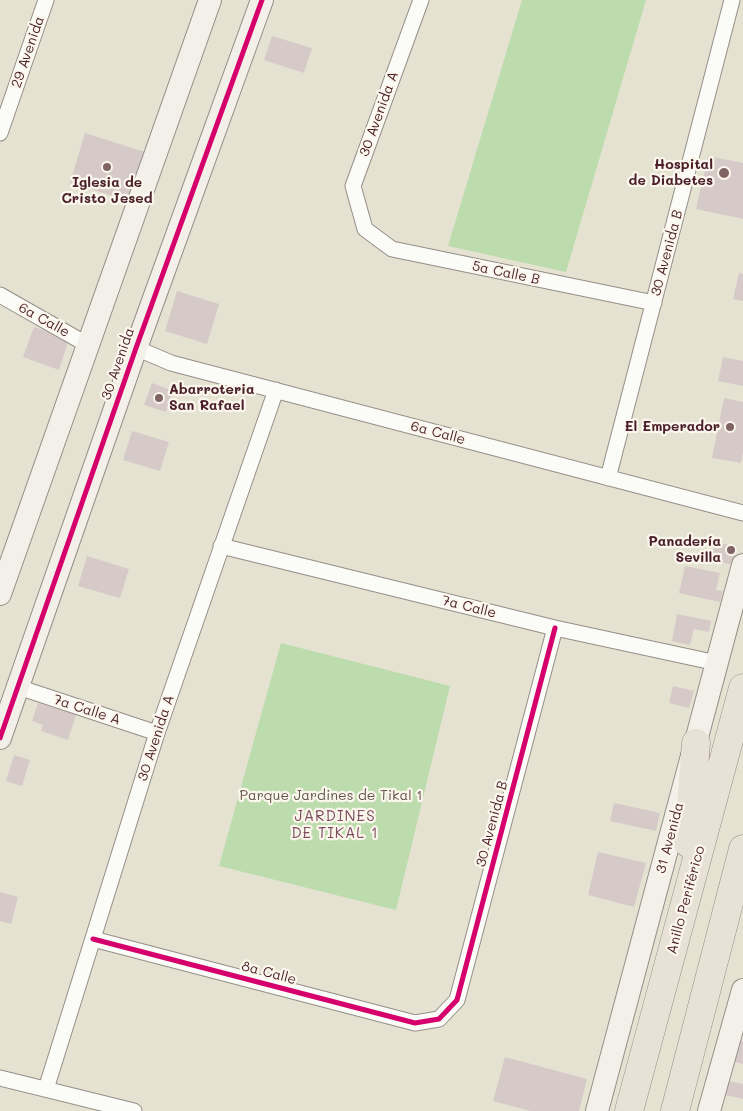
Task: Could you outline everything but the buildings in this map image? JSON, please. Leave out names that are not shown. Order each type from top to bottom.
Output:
[{"type":"highway","name":"Anillo Periférico","points":[[629,1111],[743,688]]},
{"type":"highway","points":[[684,907],[696,743]]},
{"type":"highway","points":[[675,1111],[743,849]]},
{"type":"street","name":"29 Avenida","points":[[1,126],[46,0]]},
{"type":"street","points":[[0,594],[210,0]]},
{"type":"street","name":"30 Avenida","points":[[0,738],[136,348],[262,0]]},
{"type":"street","name":"30 Avenida A","points":[[365,229],[353,186],[421,0]]},
{"type":"street","name":"30 Avenida B","points":[[608,478],[732,0]]},
{"type":"street","name":"5a Calle B","points":[[365,229],[392,249],[654,304]]},
{"type":"street","name":"6a Calle","points":[[0,295],[88,345]]},
{"type":"street","name":"6a Calle","points":[[136,348],[171,363],[743,514]]},
{"type":"street","name":"30 Avenida A","points":[[46,1089],[157,733],[276,390]]},
{"type":"street","name":"7a Calle","points":[[221,546],[555,628],[717,663]]},
{"type":"street","name":"31 Avenida","points":[[597,1111],[743,565]]},
{"type":"street","name":"30 Avenida B","points":[[439,1019],[457,1000],[555,628]]},
{"type":"street","name":"7a Calle A","points":[[18,687],[157,733]]},
{"type":"street","name":"8a Calle","points":[[93,939],[415,1023],[439,1019]]},
{"type":"street","points":[[709,1111],[743,990]]},
{"type":"street","points":[[0,1078],[134,1111]]},
{"type":"green space","points":[[522,0],[646,0],[566,272],[448,246]]},
{"type":"green space","name":"Parque Jardines de Tikal 1","points":[[281,643],[450,686],[396,910],[219,866]]},
{"type":"cycle path","points":[[0,738],[136,348],[262,0]]},
{"type":"cycle path","points":[[93,939],[415,1023],[439,1019],[457,1000],[555,628]]},
{"type":"place","name":"Iglesia de Cristo Jesed","points":[[107,167]]},
{"type":"place","name":"Hospital de Diabetes","points":[[724,173]]},
{"type":"place","name":"Abarroteria San Rafael","points":[[159,398]]},
{"type":"place","name":"El Emperador","points":[[730,427]]},
{"type":"place","name":"Panadería Sevilla","points":[[731,550]]},
{"type":"district","name":"JARDINES DE TIKAL 1","points":[[335,824]]}]
